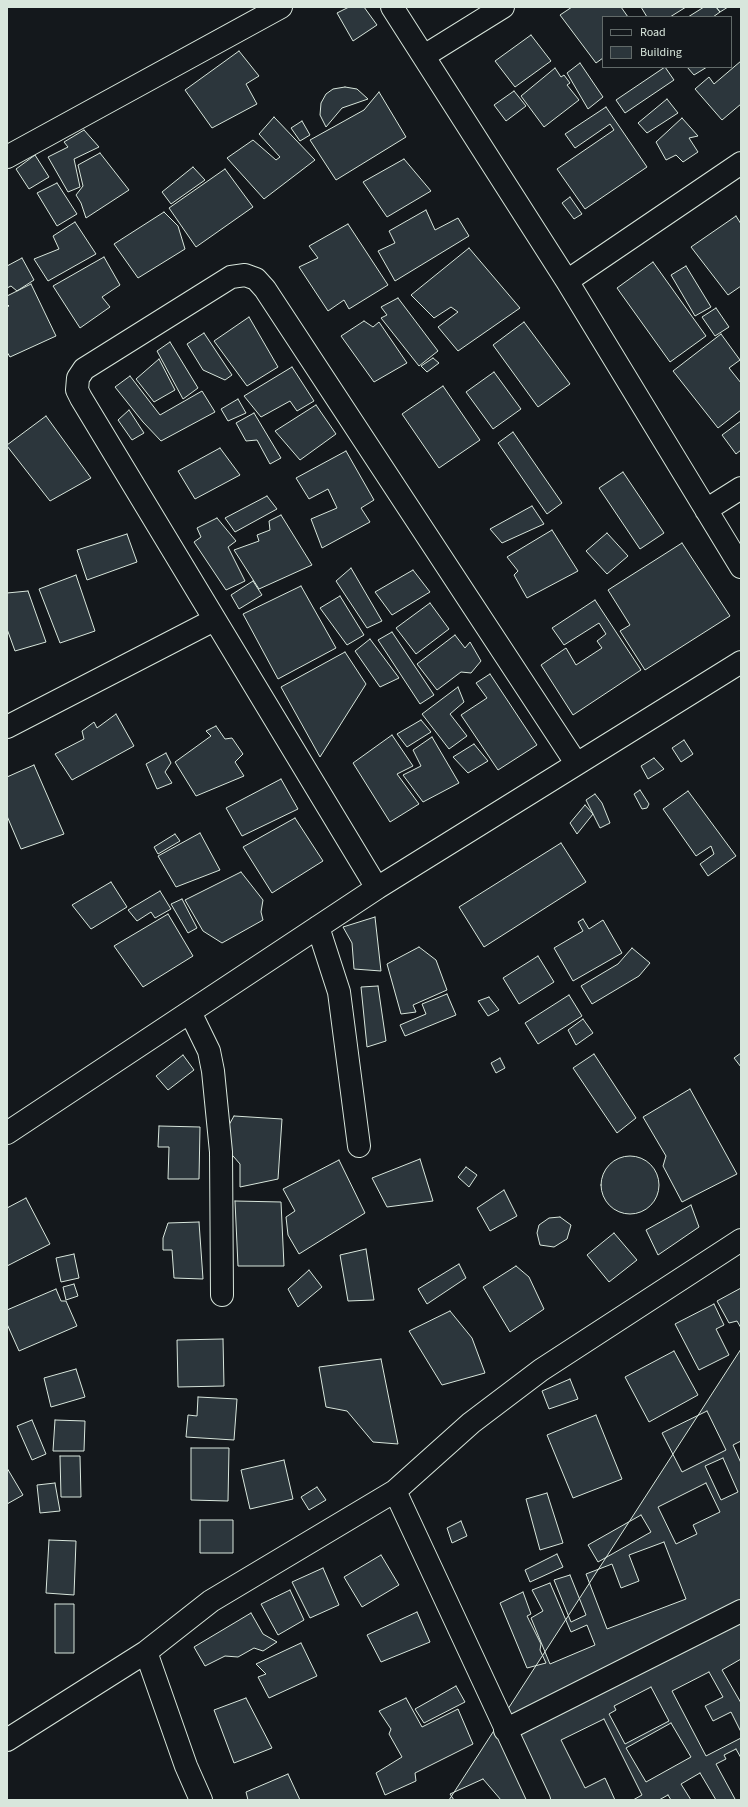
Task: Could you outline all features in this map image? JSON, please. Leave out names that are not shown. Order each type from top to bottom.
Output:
[{"type":"street","points":[[7,157],[281,7]]},
{"type":"street","points":[[392,7],[567,281],[741,567]]},
{"type":"street","points":[[424,56],[504,7]]},
{"type":"street","points":[[567,281],[741,163]]},
{"type":"street","points":[[377,888],[81,398],[77,390],[78,378],[84,369],[231,277],[245,275],[256,279],[265,290],[576,763]]},
{"type":"street","points":[[706,510],[741,488]]},
{"type":"street","points":[[7,727],[214,620]]},
{"type":"street","points":[[7,1133],[377,888],[576,763],[741,662]]},
{"type":"street","points":[[318,927],[339,992],[359,1146]]},
{"type":"street","points":[[190,1012],[209,1051],[214,1071],[221,1152],[222,1295]]},
{"type":"street","points":[[7,1740],[146,1652],[211,1601],[395,1491],[471,1424],[541,1370],[741,1240]]},
{"type":"street","points":[[395,1491],[505,1730],[539,1800]]},
{"type":"street","points":[[505,1730],[741,1612]]},
{"type":"street","points":[[146,1652],[186,1766],[201,1800]]},
{"type":"building","points":[[349,7],[364,7],[377,25],[353,41],[337,13]]},
{"type":"building","points":[[572,7],[621,7],[627,16],[602,16],[602,59],[596,63],[560,15]]},
{"type":"building","points":[[641,7],[686,7],[672,16],[646,16]]},
{"type":"building","points":[[704,7],[716,7],[720,12],[714,16],[690,16]]},
{"type":"building","points":[[716,7],[728,7],[720,12]]},
{"type":"building","points":[[531,35],[551,61],[515,87],[495,61]]},
{"type":"building","points":[[239,51],[259,76],[246,84],[257,104],[212,128],[185,90]]},
{"type":"building","points":[[741,61],[741,104],[722,120],[695,89],[709,77],[714,84]]},
{"type":"building","points":[[580,63],[603,97],[588,109],[567,73]]},
{"type":"building","points":[[555,68],[561,77],[564,75],[570,83],[567,85],[579,100],[544,127],[521,96]]},
{"type":"building","points":[[664,68],[666,68],[674,80],[625,113],[616,100]]},
{"type":"building","points":[[688,68],[705,68],[694,75]]},
{"type":"building","points":[[345,87],[357,89],[368,99],[342,108],[326,127],[320,115],[321,103],[326,94],[333,89]]},
{"type":"building","points":[[514,91],[526,106],[506,121],[494,105]]},
{"type":"building","points":[[379,92],[406,137],[336,180],[310,140],[364,110]]},
{"type":"building","points":[[667,99],[678,113],[647,133],[638,123]]},
{"type":"building","points":[[606,107],[647,167],[585,209],[557,169],[614,130],[610,124],[575,148],[565,134]]},
{"type":"building","points":[[274,117],[315,160],[264,199],[227,158],[253,140],[276,160],[280,157],[259,134]]},
{"type":"building","points":[[682,118],[698,136],[689,138],[698,152],[683,162],[676,155],[666,160],[656,142]]},
{"type":"building","points":[[302,121],[310,135],[300,141],[291,128]]},
{"type":"building","points":[[84,130],[99,147],[74,159],[80,187],[68,192],[48,157],[68,147],[64,142]]},
{"type":"building","points":[[100,153],[129,190],[86,218],[81,203],[76,195],[83,186],[78,165]]},
{"type":"building","points":[[35,155],[49,177],[29,189],[16,169]]},
{"type":"building","points":[[404,159],[431,191],[387,217],[363,182]]},
{"type":"building","points":[[193,167],[205,180],[171,204],[162,192]]},
{"type":"building","points":[[225,169],[253,207],[196,247],[169,208]]},
{"type":"building","points":[[57,183],[77,214],[57,226],[37,193]]},
{"type":"building","points":[[570,197],[582,214],[574,219],[562,203]]},
{"type":"building","points":[[426,210],[435,230],[458,218],[469,236],[395,281],[378,251],[395,243],[389,231]]},
{"type":"building","points":[[164,212],[178,226],[185,249],[138,278],[114,244]]},
{"type":"building","points":[[736,216],[741,224],[741,286],[728,295],[691,247]]},
{"type":"building","points":[[75,222],[96,254],[48,281],[34,259],[59,249],[53,236]]},
{"type":"building","points":[[348,224],[388,285],[349,309],[344,300],[328,311],[299,267],[318,258],[309,246]]},
{"type":"building","points":[[469,248],[520,308],[458,351],[438,327],[458,312],[451,307],[434,318],[411,295]]},
{"type":"building","points":[[104,257],[120,285],[102,297],[110,307],[80,328],[53,286]]},
{"type":"building","points":[[22,258],[34,280],[17,291],[11,286],[7,288],[7,266]]},
{"type":"building","points":[[653,262],[706,336],[670,362],[617,288]]},
{"type":"building","points":[[686,266],[711,307],[695,316],[671,275]]},
{"type":"building","points":[[31,284],[56,336],[10,357],[7,352],[7,307],[9,306],[7,304],[7,296]]},
{"type":"building","points":[[398,298],[438,351],[419,366],[381,318],[387,315],[381,307]]},
{"type":"building","points":[[716,308],[729,327],[715,336],[702,317]]},
{"type":"building","points":[[249,317],[278,367],[247,386],[214,341]]},
{"type":"building","points":[[364,321],[373,327],[379,322],[407,363],[374,382],[341,336]]},
{"type":"building","points":[[524,322],[570,384],[538,407],[493,345]]},
{"type":"building","points":[[204,333],[232,375],[225,380],[203,370],[187,344]]},
{"type":"building","points":[[721,334],[740,360],[729,368],[741,383],[741,410],[718,428],[673,371]]},
{"type":"building","points":[[170,342],[198,388],[183,399],[157,351]]},
{"type":"building","points":[[433,358],[439,363],[427,372],[421,366]]},
{"type":"building","points":[[159,359],[175,390],[154,402],[136,379]]},
{"type":"building","points":[[292,367],[314,401],[297,411],[290,401],[261,417],[244,396]]},
{"type":"building","points":[[494,372],[521,409],[493,429],[466,392]]},
{"type":"building","points":[[130,376],[160,415],[202,391],[215,412],[161,441],[143,422],[115,387]]},
{"type":"building","points":[[443,386],[480,440],[439,468],[402,414]]},
{"type":"building","points":[[238,399],[246,413],[228,421],[221,409]]},
{"type":"building","points":[[316,405],[336,434],[300,460],[275,431]]},
{"type":"building","points":[[129,410],[144,433],[132,440],[118,420]]},
{"type":"building","points":[[254,413],[281,458],[270,464],[257,440],[246,441],[236,423]]},
{"type":"building","points":[[46,416],[91,478],[50,501],[7,446]]},
{"type":"building","points":[[741,421],[741,450],[736,454],[722,435]]},
{"type":"building","points":[[513,432],[562,503],[547,514],[498,443]]},
{"type":"building","points":[[220,448],[240,475],[195,499],[178,471]]},
{"type":"building","points":[[346,451],[374,500],[361,508],[370,522],[322,548],[311,519],[337,508],[328,489],[309,499],[296,478]]},
{"type":"building","points":[[623,472],[664,533],[640,549],[599,488]]},
{"type":"building","points":[[267,496],[277,509],[235,532],[225,518]]},
{"type":"building","points":[[532,506],[544,524],[502,543],[490,529]]},
{"type":"building","points":[[281,515],[312,565],[259,589],[234,550],[259,541],[257,535],[270,530],[269,521]]},
{"type":"building","points":[[217,518],[236,541],[228,547],[245,581],[226,590],[194,542],[201,537],[197,528]]},
{"type":"building","points":[[552,530],[578,571],[527,598],[514,575],[518,571],[507,557]]},
{"type":"building","points":[[607,533],[628,556],[607,574],[586,551]]},
{"type":"building","points":[[127,534],[137,562],[87,580],[77,550]]},
{"type":"building","points":[[682,543],[730,616],[645,670],[620,631],[630,625],[608,590]]},
{"type":"building","points":[[351,568],[382,621],[367,628],[336,581]]},
{"type":"building","points":[[413,570],[430,592],[392,615],[375,592]]},
{"type":"building","points":[[76,575],[95,631],[60,643],[39,589]]},
{"type":"building","points":[[253,581],[262,595],[239,609],[231,595]]},
{"type":"building","points":[[301,586],[336,648],[278,679],[243,614]]},
{"type":"building","points":[[28,591],[46,642],[15,651],[7,629],[7,593]]},
{"type":"building","points":[[340,596],[364,635],[347,645],[320,608]]},
{"type":"building","points":[[595,600],[641,670],[573,715],[541,665],[566,648],[576,665],[602,648],[597,641],[606,634],[599,623],[564,645],[552,628]]},
{"type":"building","points":[[430,603],[449,629],[416,654],[396,628]]},
{"type":"building","points":[[392,632],[434,695],[420,704],[378,640]]},
{"type":"building","points":[[455,635],[465,648],[470,642],[481,661],[471,673],[461,672],[437,690],[417,664]]},
{"type":"building","points":[[370,639],[399,678],[380,687],[355,651]]},
{"type":"building","points":[[345,652],[366,684],[320,757],[281,687]]},
{"type":"building","points":[[490,674],[537,745],[498,770],[461,715],[487,698],[476,683]]},
{"type":"building","points":[[458,687],[464,702],[450,714],[467,736],[449,749],[422,714]]},
{"type":"building","points":[[116,714],[134,746],[72,780],[55,754],[84,739],[82,731],[94,722],[97,728]]},
{"type":"building","points":[[421,720],[431,732],[407,747],[397,734]]},
{"type":"building","points":[[216,726],[225,739],[232,738],[243,754],[235,762],[244,776],[196,796],[175,762],[211,736],[206,731]]},
{"type":"building","points":[[392,735],[413,766],[397,774],[419,804],[390,822],[353,763]]},
{"type":"building","points":[[432,737],[459,783],[423,802],[403,775],[421,766],[413,750]]},
{"type":"building","points":[[684,740],[693,754],[681,762],[672,748]]},
{"type":"building","points":[[474,744],[488,761],[468,773],[453,757]]},
{"type":"building","points":[[166,753],[171,763],[165,772],[172,783],[157,789],[146,764]]},
{"type":"building","points":[[654,758],[664,769],[648,779],[641,766]]},
{"type":"building","points":[[34,765],[64,834],[21,849],[7,816],[7,777]]},
{"type":"building","points":[[281,779],[298,809],[242,836],[226,808]]},
{"type":"building","points":[[640,790],[649,804],[647,808],[642,809],[634,794]]},
{"type":"building","points":[[688,791],[736,856],[708,876],[700,864],[714,854],[711,846],[696,856],[663,809]]},
{"type":"building","points":[[595,794],[602,803],[610,823],[600,828],[586,800]]},
{"type":"building","points":[[585,805],[593,814],[577,834],[570,823]]},
{"type":"building","points":[[295,818],[323,861],[272,893],[243,847]]},
{"type":"building","points":[[200,833],[220,870],[176,887],[158,856]]},
{"type":"building","points":[[175,834],[180,841],[158,854],[154,847]]},
{"type":"building","points":[[561,843],[586,882],[484,947],[459,907]]},
{"type":"building","points":[[241,872],[263,900],[261,912],[263,920],[222,943],[203,931],[185,900]]},
{"type":"building","points":[[111,882],[127,907],[91,929],[72,905]]},
{"type":"building","points":[[160,891],[171,909],[155,918],[151,912],[137,921],[128,910]]},
{"type":"building","points":[[182,899],[197,928],[188,933],[171,904]]},
{"type":"building","points":[[168,914],[193,956],[143,987],[114,946]]},
{"type":"building","points":[[375,917],[381,971],[354,969],[352,943],[343,927]]},
{"type":"building","points":[[583,919],[589,929],[603,920],[622,953],[573,981],[554,948],[583,931],[578,922]]},
{"type":"building","points":[[419,947],[436,960],[447,990],[413,1005],[416,1012],[401,1014],[387,964]]},
{"type":"building","points":[[632,948],[650,963],[639,976],[592,1004],[581,986],[618,964]]},
{"type":"building","points":[[538,956],[554,982],[519,1004],[503,978]]},
{"type":"building","points":[[378,986],[386,1041],[367,1047],[361,987]]},
{"type":"building","points":[[447,994],[456,1015],[405,1036],[400,1025],[426,1014],[422,1004]]},
{"type":"building","points":[[569,995],[582,1016],[538,1044],[525,1023]]},
{"type":"building","points":[[489,997],[499,1010],[488,1016],[478,1001]]},
{"type":"building","points":[[583,1019],[593,1033],[576,1045],[568,1030]]},
{"type":"building","points":[[741,1053],[741,1067],[734,1058]]},
{"type":"building","points":[[594,1054],[636,1118],[617,1133],[573,1068]]},
{"type":"building","points":[[183,1055],[194,1070],[168,1090],[156,1076]]},
{"type":"building","points":[[500,1058],[505,1068],[496,1073],[491,1063]]},
{"type":"building","points":[[690,1089],[737,1174],[682,1202],[663,1166],[666,1156],[643,1117]]},
{"type":"building","points":[[234,1116],[282,1119],[278,1179],[240,1187],[240,1164],[220,1141]]},
{"type":"building","points":[[159,1126],[200,1127],[199,1179],[168,1179],[169,1147],[158,1147]]},
{"type":"building","points":[[630,1156],[641,1158],[651,1164],[657,1174],[659,1185],[657,1196],[651,1206],[641,1212],[630,1214],[619,1212],[609,1206],[603,1196],[601,1185],[603,1174],[609,1164],[619,1158]]},
{"type":"building","points":[[420,1159],[433,1201],[387,1207],[372,1178]]},
{"type":"building","points":[[339,1160],[365,1213],[299,1254],[288,1235],[286,1217],[295,1211],[283,1189]]},
{"type":"building","points":[[466,1167],[477,1175],[469,1187],[458,1177]]},
{"type":"building","points":[[504,1190],[517,1216],[490,1231],[477,1208]]},
{"type":"building","points":[[26,1198],[50,1244],[7,1266],[7,1208]]},
{"type":"building","points":[[235,1201],[281,1202],[284,1266],[238,1266]]},
{"type":"building","points":[[691,1205],[699,1227],[658,1255],[646,1230]]},
{"type":"building","points":[[560,1217],[571,1225],[567,1239],[554,1247],[540,1245],[537,1233],[539,1225],[549,1218]]},
{"type":"building","points":[[199,1222],[203,1279],[174,1278],[172,1250],[163,1250],[163,1238],[168,1223]]},
{"type":"building","points":[[614,1233],[637,1260],[609,1282],[587,1255]]},
{"type":"building","points":[[366,1249],[374,1300],[348,1301],[340,1255]]},
{"type":"building","points":[[74,1254],[79,1278],[61,1282],[56,1258]]},
{"type":"building","points":[[459,1264],[466,1278],[427,1304],[418,1289]]},
{"type":"building","points":[[516,1266],[529,1277],[544,1309],[510,1332],[483,1287]]},
{"type":"building","points":[[309,1270],[322,1287],[298,1307],[288,1289]]},
{"type":"building","points":[[74,1284],[78,1296],[66,1300],[63,1287]]},
{"type":"building","points":[[741,1288],[741,1328],[737,1321],[729,1323],[717,1301]]},
{"type":"building","points":[[56,1289],[61,1301],[66,1301],[77,1326],[19,1351],[7,1324],[7,1310]]},
{"type":"building","points":[[714,1304],[724,1325],[716,1329],[729,1355],[699,1370],[675,1324]]},
{"type":"building","points":[[450,1311],[472,1338],[485,1373],[442,1385],[409,1331]]},
{"type":"building","points":[[223,1339],[224,1386],[178,1387],[177,1340]]},
{"type":"building","points":[[741,1349],[741,1800],[449,1800]]},
{"type":"building","points":[[674,1351],[698,1395],[649,1422],[625,1377]]},
{"type":"building","points":[[381,1359],[398,1444],[373,1442],[347,1411],[326,1407],[319,1367]]},
{"type":"building","points":[[76,1369],[85,1397],[51,1407],[44,1378]]},
{"type":"building","points":[[570,1379],[578,1399],[549,1409],[542,1391]]},
{"type":"building","points":[[198,1397],[237,1399],[234,1440],[186,1437],[188,1415],[197,1416]]},
{"type":"building","points":[[707,1411],[726,1450],[682,1472],[662,1433]]},
{"type":"building","points":[[596,1415],[622,1479],[573,1498],[547,1435]]},
{"type":"building","points":[[32,1420],[46,1454],[32,1460],[17,1426]]},
{"type":"building","points":[[55,1420],[85,1421],[84,1451],[53,1451]]},
{"type":"building","points":[[741,1441],[741,1463],[733,1445]]},
{"type":"building","points":[[191,1448],[229,1448],[228,1501],[191,1500]]},
{"type":"building","points":[[60,1456],[80,1456],[81,1497],[61,1497]]},
{"type":"building","points":[[723,1458],[738,1492],[721,1500],[705,1466]]},
{"type":"building","points":[[284,1460],[293,1499],[250,1509],[241,1470]]},
{"type":"building","points":[[7,1468],[23,1495],[7,1504]]},
{"type":"building","points":[[55,1483],[60,1511],[40,1513],[37,1485]]},
{"type":"building","points":[[706,1483],[720,1512],[693,1525],[697,1534],[676,1544],[658,1507]]},
{"type":"building","points":[[317,1487],[326,1500],[309,1510],[301,1497]]},
{"type":"building","points":[[547,1493],[563,1543],[540,1550],[526,1499]]},
{"type":"building","points":[[641,1515],[651,1532],[598,1562],[588,1545]]},
{"type":"building","points":[[200,1520],[233,1520],[233,1553],[200,1553]]},
{"type":"building","points":[[461,1521],[467,1536],[452,1543],[447,1528]]},
{"type":"building","points":[[49,1540],[76,1541],[74,1595],[46,1593]]},
{"type":"building","points":[[664,1542],[686,1599],[607,1629],[586,1574],[612,1564],[621,1588],[639,1581],[629,1555]]},
{"type":"building","points":[[557,1554],[563,1567],[530,1582],[525,1570]]},
{"type":"building","points":[[381,1555],[399,1585],[362,1607],[344,1577]]},
{"type":"building","points":[[323,1568],[339,1605],[310,1618],[292,1582]]},
{"type":"building","points":[[570,1575],[586,1615],[571,1622],[554,1580]]},
{"type":"building","points":[[550,1583],[571,1632],[587,1625],[595,1645],[550,1664],[531,1618],[543,1611],[532,1590]]},
{"type":"building","points":[[290,1590],[304,1620],[278,1635],[261,1604]]},
{"type":"building","points":[[523,1592],[531,1614],[527,1616],[541,1644],[540,1650],[546,1663],[527,1668],[500,1603]]},
{"type":"building","points":[[55,1604],[74,1604],[74,1653],[55,1653]]},
{"type":"building","points":[[417,1612],[430,1642],[381,1662],[367,1635]]},
{"type":"building","points":[[251,1613],[263,1634],[277,1642],[263,1651],[254,1648],[238,1657],[225,1656],[205,1666],[194,1647]]},
{"type":"building","points":[[301,1643],[317,1676],[269,1698],[258,1677],[266,1674],[256,1664]]},
{"type":"building","points":[[741,1659],[741,1703],[722,1670]]},
{"type":"building","points":[[709,1672],[723,1697],[705,1706],[713,1721],[731,1712],[741,1732],[741,1738],[706,1756],[672,1691]]},
{"type":"building","points":[[456,1686],[465,1702],[424,1723],[415,1709]]},
{"type":"building","points":[[651,1687],[669,1721],[625,1744],[609,1714],[616,1710],[614,1706]]},
{"type":"building","points":[[246,1698],[272,1748],[234,1763],[214,1710]]},
{"type":"building","points":[[406,1698],[422,1727],[458,1709],[473,1744],[415,1773],[416,1781],[385,1795],[376,1773],[402,1757],[389,1734],[391,1729],[379,1711]]},
{"type":"building","points":[[604,1719],[642,1795],[633,1800],[615,1800],[605,1778],[585,1788],[561,1740]]},
{"type":"building","points":[[671,1723],[691,1757],[646,1782],[626,1748]]},
{"type":"building","points":[[736,1749],[741,1758],[741,1800],[733,1800],[735,1799],[716,1764],[726,1759],[724,1755]]},
{"type":"building","points":[[700,1773],[716,1800],[691,1800],[681,1784]]},
{"type":"building","points":[[288,1774],[300,1800],[248,1800],[246,1792]]},
{"type":"building","points":[[483,1779],[501,1800],[454,1800],[450,1794]]},
{"type":"building","points":[[668,1795],[671,1800],[659,1800]]}]
